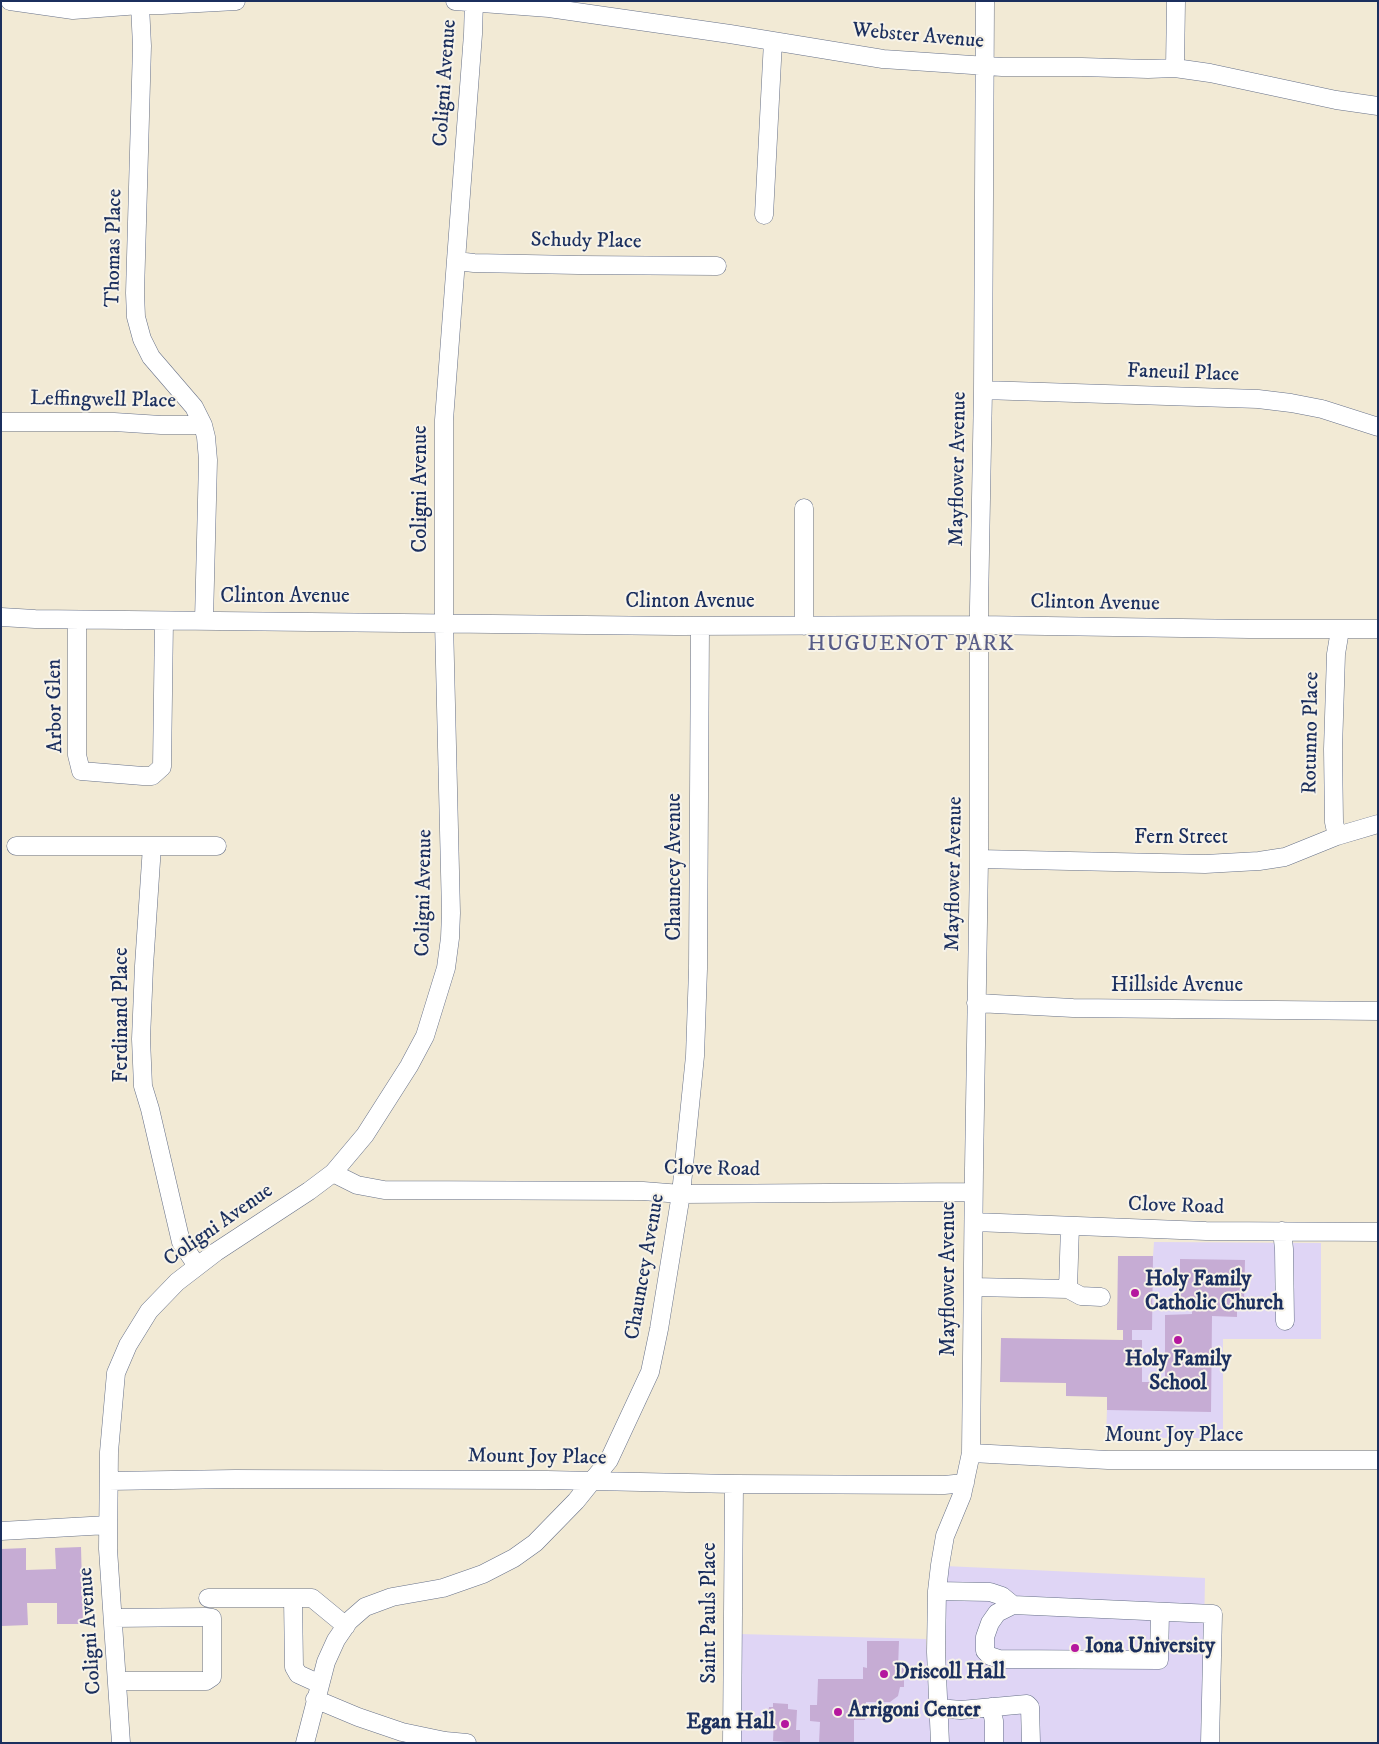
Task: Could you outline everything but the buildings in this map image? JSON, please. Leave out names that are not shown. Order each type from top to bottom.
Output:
[{"type":"street","points":[[10,1],[73,10],[236,1]]},
{"type":"street","name":"Webster Avenue","points":[[455,1],[549,8],[883,59],[985,67],[1175,68],[1210,73],[1336,100],[1378,106]]},
{"type":"street","name":"Mayflower Avenue","points":[[940,1743],[936,1652],[937,1591],[945,1536],[960,1502],[971,1453],[973,1192],[979,858],[979,625],[986,1]]},
{"type":"street","points":[[1175,68],[1176,1]]},
{"type":"street","name":"Coligni Avenue","points":[[121,1743],[108,1548],[109,1452],[116,1374],[128,1344],[149,1311],[177,1282],[197,1266],[309,1191],[333,1172],[365,1135],[409,1066],[425,1036],[446,968],[451,913],[444,622],[444,420],[474,2]]},
{"type":"street","name":"Thomas Place","points":[[140,5],[142,46],[135,293],[136,317],[142,339],[152,357],[194,407],[203,425],[206,437],[208,460],[204,620]]},
{"type":"street","points":[[764,215],[773,41]]},
{"type":"street","name":"Schudy Place","points":[[456,261],[569,265],[716,266]]},
{"type":"street","name":"Faneuil Place","points":[[983,390],[1291,402],[1322,409],[1378,427]]},
{"type":"street","name":"Leffingwell Place","points":[[1,422],[114,422],[203,425]]},
{"type":"street","points":[[804,508],[804,626]]},
{"type":"street","name":"Clinton Avenue","points":[[1,617],[77,620],[444,622],[700,626],[979,625],[1378,629]]},
{"type":"street","name":"Arbor Glen","points":[[77,620],[77,754],[81,771],[152,776],[162,766],[164,620]]},
{"type":"street","name":"Chauncey Avenue","points":[[305,1743],[317,1691],[329,1655],[336,1640],[349,1621],[365,1607],[392,1597],[443,1588],[483,1574],[514,1558],[535,1543],[576,1501],[609,1460],[650,1372],[681,1194],[695,1056],[698,969],[700,626]]},
{"type":"street","name":"Rotunno Place","points":[[1337,836],[1334,822],[1333,749],[1336,654],[1340,630]]},
{"type":"street","name":"Fern Street","points":[[979,858],[1205,864],[1259,861],[1285,856],[1337,836],[1378,824]]},
{"type":"street","points":[[16,846],[217,846]]},
{"type":"street","name":"Ferdinand Place","points":[[152,846],[141,1039],[143,1086],[181,1242],[197,1266]]},
{"type":"street","name":"Hillside Avenue","points":[[976,1003],[1074,1008],[1378,1011]]},
{"type":"street","name":"Clove Road","points":[[333,1172],[357,1185],[384,1190],[634,1191],[681,1194],[973,1192]]},
{"type":"street","name":"Clove Road","points":[[974,1222],[1206,1231],[1378,1232]]},
{"type":"street","points":[[1068,1289],[1070,1226]]},
{"type":"street","points":[[1282,1231],[1285,1321]]},
{"type":"street","points":[[973,1288],[1068,1289],[1081,1296],[1100,1297]]},
{"type":"street","name":"Mount Joy Place","points":[[971,1453],[1108,1460],[1378,1460]]},
{"type":"street","name":"Mount Joy Place","points":[[109,1481],[235,1479],[591,1480],[734,1484],[944,1485],[965,1483]]},
{"type":"street","name":"Saint Pauls Place","points":[[732,1743],[734,1484]]},
{"type":"street","points":[[1,1531],[108,1526]]},
{"type":"street","points":[[937,1591],[990,1592],[1002,1596],[1013,1605]]},
{"type":"street","points":[[208,1598],[312,1598],[346,1626]]},
{"type":"street","points":[[293,1598],[294,1667],[298,1674],[317,1691],[358,1717],[421,1739],[467,1743]]},
{"type":"street","points":[[1160,1612],[1159,1660],[999,1660],[990,1656],[985,1651],[985,1636],[990,1623],[997,1613],[1013,1605],[1213,1614],[1210,1743]]},
{"type":"street","points":[[113,1618],[212,1618],[212,1677],[206,1681],[117,1681]]},
{"type":"street","points":[[938,1708],[961,1710],[1027,1704],[1030,1707],[1031,1743]]},
{"type":"street","points":[[991,1707],[994,1721],[994,1743]]},
{"type":"shaded area","name":"Holy Family School","points":[[1154,1242],[1321,1243],[1321,1339],[1223,1339],[1223,1438],[1106,1438],[1108,1381],[1142,1381],[1142,1341],[1132,1340],[1132,1330],[1153,1256]]},
{"type":"shaded area","name":"Iona University","points":[[945,1566],[1205,1578],[1202,1743],[948,1743],[946,1717]]},
{"type":"shaded area","points":[[739,1634],[926,1639],[931,1743],[737,1743]]},
{"type":"place","name":"Holy Family Catholic Church","points":[[1135,1293]]},
{"type":"place","name":"Holy Family School","points":[[1178,1340]]},
{"type":"place","name":"Iona University","points":[[1075,1648]]},
{"type":"place","name":"Driscoll Hall","points":[[884,1674]]},
{"type":"place","name":"Arrigoni Center","points":[[838,1712]]},
{"type":"place","name":"Egan Hall","points":[[785,1724]]},
{"type":"district","name":"HUGUENOT PARK","points":[[911,645]]}]
